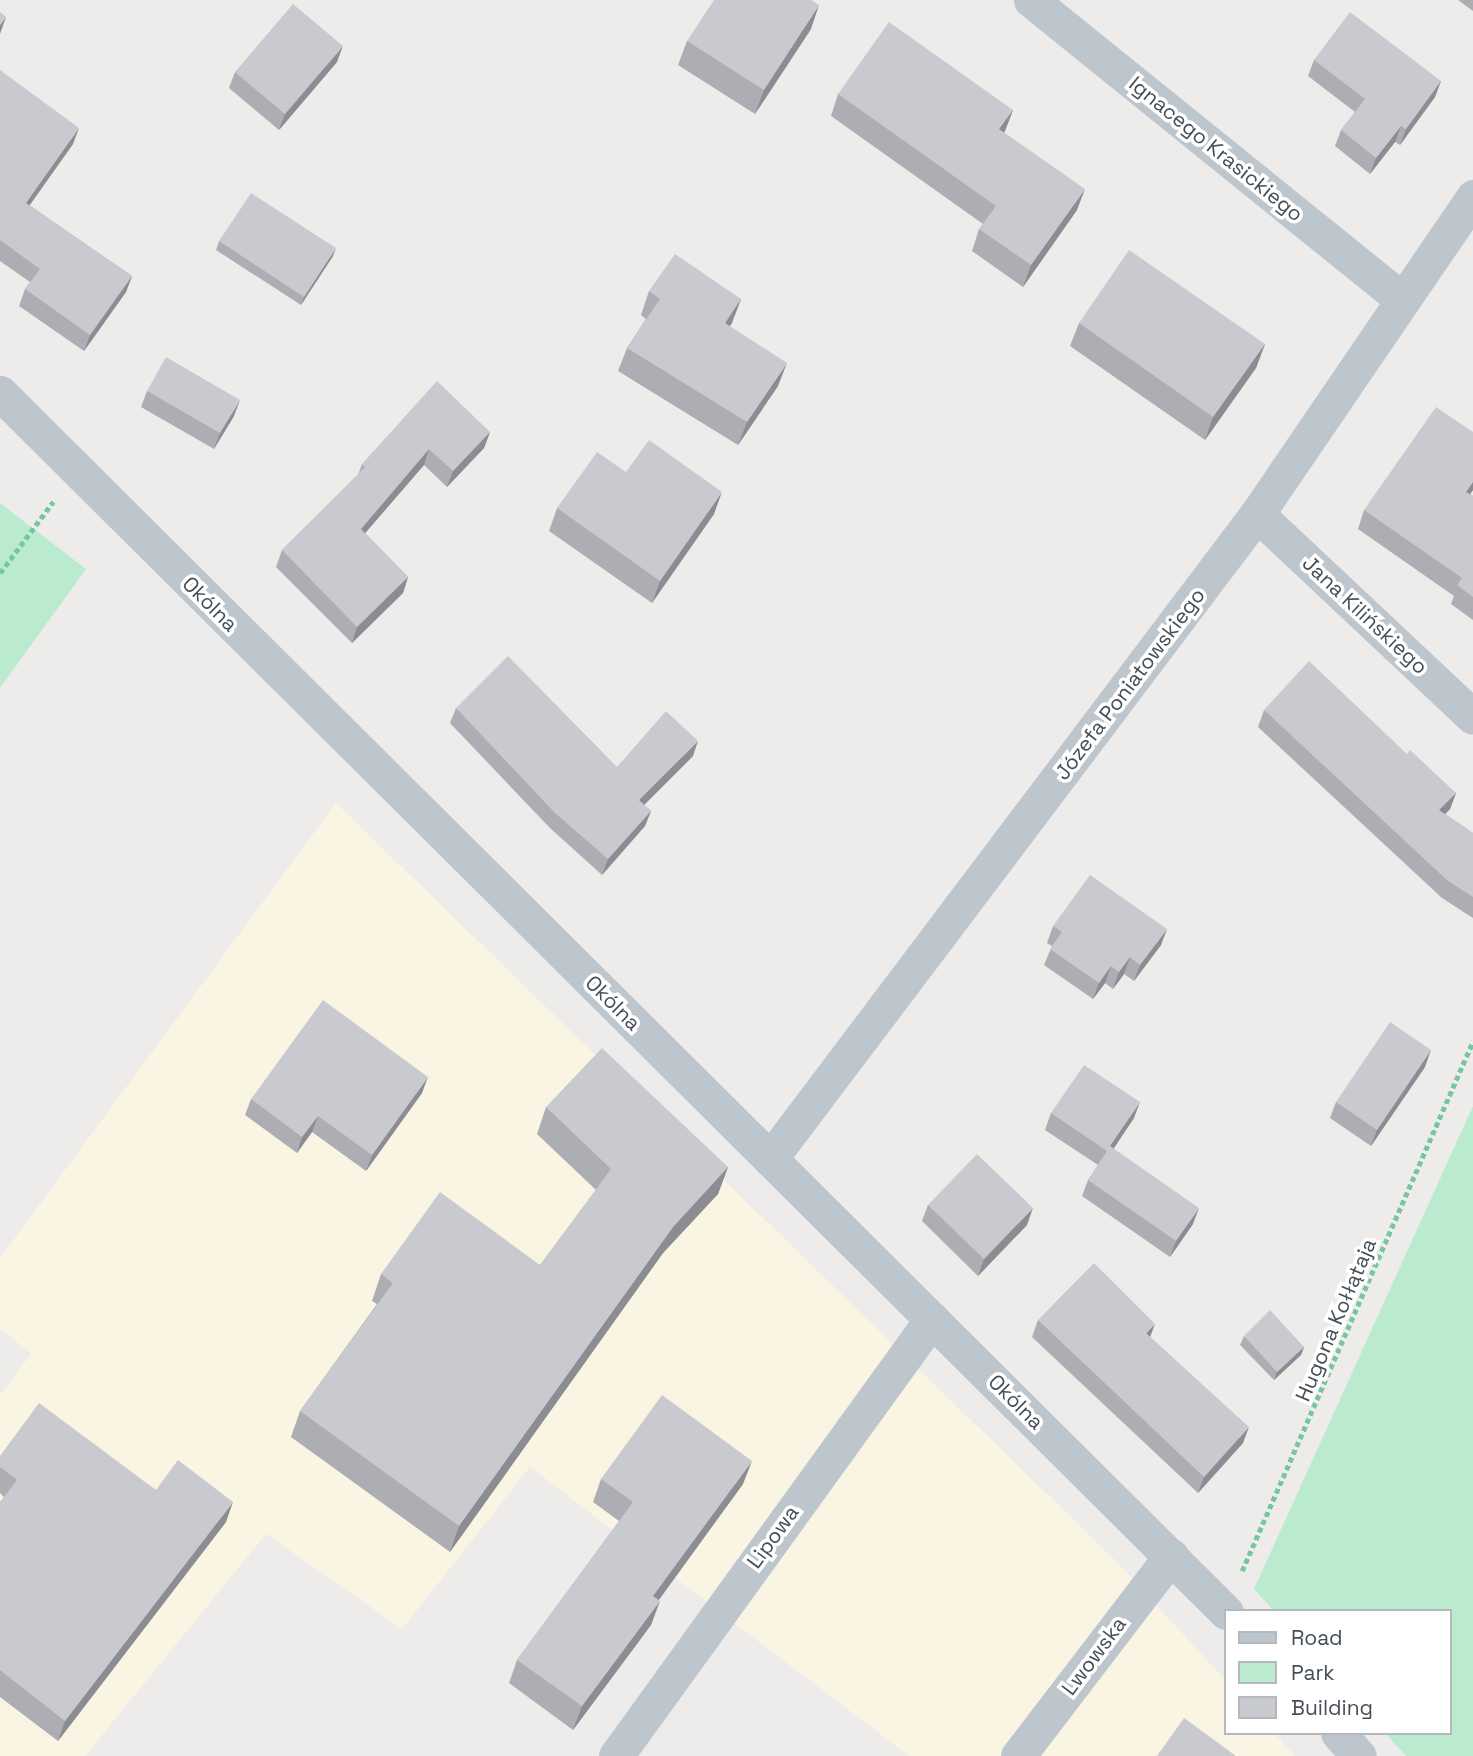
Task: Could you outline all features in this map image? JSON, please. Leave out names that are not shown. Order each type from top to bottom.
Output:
[{"type":"street","name":"Ignacego Krasickiego","points":[[1031,0],[1402,299]]},
{"type":"street","name":"Józefa Poniatowskiego","points":[[770,1159],[1257,514],[1473,197]]},
{"type":"street","name":"Okólna","points":[[0,393],[1224,1610]]},
{"type":"street","name":"Jana Kilińskiego","points":[[1257,514],[1473,717]]},
{"type":"street","name":"Lipowa","points":[[616,1756],[932,1319]]},
{"type":"street","name":"Lwowska","points":[[1018,1756],[1171,1556]]},
{"type":"street","points":[[1340,1735],[1359,1756]]},
{"type":"path","points":[[0,573],[33,528]]},
{"type":"path","name":"Hugona Kołłątaja","points":[[1226,1609],[1473,1041]]},
{"type":"shaded area","points":[[336,803],[1117,1562],[1224,1679],[1224,1735],[1276,1735],[1295,1756],[909,1756],[530,1467],[402,1629],[266,1534],[85,1756],[0,1756],[0,1395],[31,1354],[0,1328],[0,1258]]},
{"type":"green space","points":[[0,503],[86,569],[0,688]]},
{"type":"green space","points":[[1473,1106],[1473,1756],[1406,1756],[1387,1735],[1452,1735],[1452,1609],[1272,1609],[1254,1589]]},
{"type":"building","points":[[714,0],[811,0],[819,5],[764,90],[687,41]]},
{"type":"building","points":[[293,4],[343,46],[285,114],[235,72]]},
{"type":"building","points":[[0,12],[6,17],[0,25]]},
{"type":"building","points":[[1350,12],[1441,81],[1406,129],[1401,126],[1376,158],[1341,130],[1365,99],[1314,60]]},
{"type":"building","points":[[889,22],[1013,110],[999,129],[1085,189],[1031,265],[979,229],[996,206],[838,94]]},
{"type":"building","points":[[0,70],[79,128],[26,203],[132,276],[90,335],[25,289],[40,269],[0,240]]},
{"type":"building","points":[[251,193],[336,248],[304,297],[219,241]]},
{"type":"building","points":[[1129,250],[1265,344],[1213,417],[1079,323]]},
{"type":"building","points":[[675,254],[741,299],[725,323],[787,363],[747,422],[627,348],[660,299],[649,291]]},
{"type":"building","points":[[166,357],[240,400],[220,433],[147,391]]},
{"type":"building","points":[[437,381],[490,432],[453,471],[429,449],[361,529],[408,577],[357,627],[282,550],[365,467],[362,464]]},
{"type":"building","points":[[1436,407],[1473,432],[1473,482],[1466,492],[1473,496],[1473,597],[1457,585],[1462,578],[1364,510]]},
{"type":"building","points":[[649,440],[722,492],[660,581],[557,508],[597,452],[626,472]]},
{"type":"building","points":[[508,656],[617,767],[666,711],[698,741],[639,800],[651,811],[608,859],[555,813],[456,708]]},
{"type":"building","points":[[1309,661],[1407,754],[1410,750],[1456,793],[1439,810],[1473,833],[1473,897],[1448,881],[1264,710]]},
{"type":"building","points":[[1090,875],[1167,929],[1140,965],[1130,957],[1119,972],[1111,966],[1099,983],[1050,949],[1062,932],[1053,926]]},
{"type":"building","points":[[323,1000],[428,1077],[372,1155],[318,1116],[302,1137],[251,1099]]},
{"type":"building","points":[[1390,1022],[1431,1050],[1377,1130],[1336,1102]]},
{"type":"building","points":[[602,1048],[728,1167],[673,1227],[459,1526],[300,1411],[393,1283],[381,1274],[440,1192],[540,1265],[611,1169],[546,1107]]},
{"type":"building","points":[[1084,1065],[1140,1102],[1110,1146],[1199,1208],[1176,1241],[1088,1180],[1109,1148],[1107,1151],[1051,1113]]},
{"type":"building","points":[[977,1154],[1033,1208],[984,1259],[928,1205]]},
{"type":"building","points":[[1094,1263],[1155,1324],[1146,1333],[1249,1427],[1204,1477],[1038,1320]]},
{"type":"building","points":[[1270,1310],[1304,1347],[1277,1372],[1244,1336]]},
{"type":"building","points":[[662,1395],[752,1461],[653,1596],[660,1601],[582,1706],[517,1660],[633,1502],[601,1479]]},
{"type":"building","points":[[39,1403],[156,1490],[178,1460],[233,1502],[65,1721],[0,1670],[0,1502],[17,1480],[0,1467],[0,1456]]},
{"type":"building","points":[[1184,1718],[1236,1756],[1157,1756]]}]
